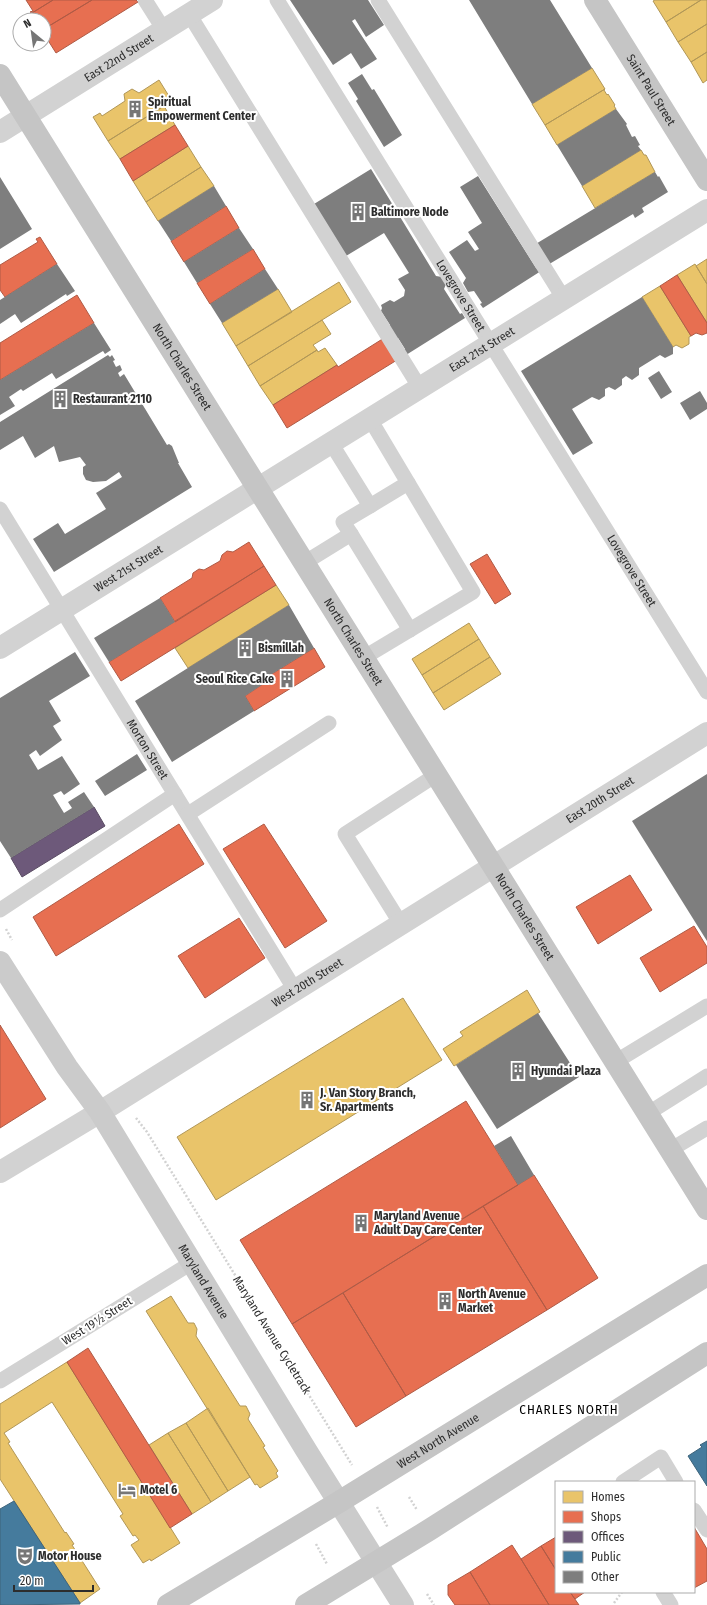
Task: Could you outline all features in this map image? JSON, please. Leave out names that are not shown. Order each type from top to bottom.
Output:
[{"type":"main road","name":"Saint Paul Street","points":[[595,0],[707,180]]},
{"type":"main road","name":"North Charles Street","points":[[0,75],[707,1209]]},
{"type":"main road","name":"Maryland Avenue","points":[[0,962],[67,1067],[100,1112],[193,1262],[306,1450],[403,1605]]},
{"type":"main road","name":"West North Avenue","points":[[168,1605],[339,1502],[707,1275]]},
{"type":"main road","points":[[306,1605],[376,1561],[443,1522],[707,1353]]},
{"type":"street","name":"East 22nd Street","points":[[0,132],[212,0]]},
{"type":"street","name":"East 21st Street","points":[[258,489],[707,210]]},
{"type":"street","name":"West 21st Street","points":[[0,648],[258,489]]},
{"type":"street","name":"East 20th Street","points":[[493,867],[707,733]]},
{"type":"street","name":"West 20th Street","points":[[121,1098],[493,867]]},
{"type":"street","points":[[0,1172],[121,1098]]},
{"type":"lane","points":[[145,0],[164,30]]},
{"type":"lane","name":"Lovegrove Street","points":[[277,0],[707,692]]},
{"type":"lane","points":[[378,0],[564,299]]},
{"type":"lane","points":[[188,14],[420,388]]},
{"type":"lane","points":[[363,658],[473,592],[370,419]]},
{"type":"lane","points":[[332,443],[370,506]]},
{"type":"lane","points":[[408,483],[343,522],[410,630]]},
{"type":"lane","name":"Morton Street","points":[[0,509],[295,990]]},
{"type":"lane","points":[[304,563],[351,534]]},
{"type":"lane","points":[[188,814],[329,723]]},
{"type":"lane","points":[[401,924],[345,834],[436,775]]},
{"type":"lane","points":[[0,910],[175,794]]},
{"type":"lane","points":[[615,1062],[707,1006]]},
{"type":"lane","points":[[647,1114],[707,1076]]},
{"type":"lane","points":[[670,1150],[707,1128]]},
{"type":"lane","name":"West 19½ Street","points":[[0,1380],[193,1262]]},
{"type":"lane","points":[[625,1481],[661,1457],[675,1481]]},
{"type":"lane","points":[[695,1512],[707,1530]]},
{"type":"lane","points":[[664,1593],[671,1605]]},
{"type":"path","name":"Maryland Avenue Cycletrack","points":[[121,1098],[147,1132],[365,1486],[399,1548]]},
{"type":"path","points":[[409,1497],[418,1511]]},
{"type":"path","points":[[314,1542],[329,1566]]},
{"type":"path","points":[[424,1588],[434,1605]]},
{"type":"path","points":[[614,1603],[621,1593]]},
{"type":"building: Homes","points":[[701,0],[666,22],[653,1]]},
{"type":"building: Homes","points":[[701,0],[707,0],[707,24],[678,42],[666,22]]},
{"type":"building: Homes","points":[[707,24],[707,52],[691,62],[678,42]]},
{"type":"building: Homes","points":[[707,52],[707,80],[703,83],[691,62]]},
{"type":"building: Homes","points":[[592,68],[605,89],[545,125],[532,104]]},
{"type":"building: Homes","name":"Spiritual Empowerment Center","points":[[159,80],[172,101],[108,141],[93,117],[100,113],[102,116],[125,101],[124,94],[132,89],[139,93]]},
{"type":"building: Homes","points":[[605,89],[604,90],[615,105],[614,106],[616,109],[557,145],[545,125]]},
{"type":"building: Homes","points":[[164,106],[175,125],[120,159],[108,141]]},
{"type":"building: Homes","points":[[188,146],[201,167],[146,202],[133,181]]},
{"type":"building: Homes","points":[[641,150],[644,155],[646,155],[655,172],[595,208],[582,186]]},
{"type":"building: Homes","points":[[201,167],[214,186],[158,221],[146,202]]},
{"type":"building: Homes","points":[[707,259],[707,284],[696,266]]},
{"type":"building: Homes","points":[[695,264],[707,284],[707,323],[677,275]]},
{"type":"building: Homes","points":[[339,282],[351,302],[248,366],[236,346]]},
{"type":"building: Homes","points":[[660,286],[691,336],[689,337],[689,344],[682,348],[676,345],[673,347],[642,297]]},
{"type":"building: Homes","points":[[278,289],[292,312],[236,346],[222,323]]},
{"type":"building: Homes","points":[[322,320],[331,334],[313,345],[317,350],[260,386],[248,366]]},
{"type":"building: Homes","points":[[325,348],[337,365],[273,405],[260,386],[317,350],[318,352]]},
{"type":"building: Homes","points":[[276,585],[289,605],[188,668],[175,648]]},
{"type":"building: Homes","points":[[469,623],[479,639],[422,675],[412,659]]},
{"type":"building: Homes","points":[[479,639],[490,657],[433,693],[422,675]]},
{"type":"building: Homes","points":[[490,657],[501,674],[444,710],[433,693]]},
{"type":"building: Homes","points":[[527,990],[540,1012],[454,1066],[443,1049],[463,1036],[460,1032]]},
{"type":"building: Homes","name":"J. Van Story Branch, Sr. Apartments","points":[[403,998],[442,1060],[216,1200],[177,1137]]},
{"type":"building: Homes","points":[[171,1296],[188,1323],[194,1323],[197,1329],[196,1336],[240,1406],[246,1406],[250,1414],[248,1419],[265,1446],[263,1447],[278,1471],[276,1473],[278,1477],[260,1488],[257,1484],[255,1485],[146,1311]]},
{"type":"building: Homes","name":"Motel 6","points":[[67,1362],[180,1543],[151,1561],[150,1559],[143,1563],[131,1545],[139,1540],[135,1535],[133,1536],[120,1516],[123,1514],[52,1402],[4,1433],[10,1442],[8,1443],[65,1533],[66,1532],[74,1544],[72,1545],[100,1589],[80,1603],[0,1479],[0,1404]]},
{"type":"building: Homes","points":[[208,1408],[250,1477],[228,1491],[186,1423]]},
{"type":"building: Homes","points":[[186,1423],[228,1491],[211,1502],[168,1433]]},
{"type":"building: Homes","points":[[168,1433],[211,1502],[192,1514],[149,1445]]},
{"type":"building: Shops","points":[[26,0],[53,0],[34,12],[30,12],[33,11]]},
{"type":"building: Shops","points":[[53,0],[92,0],[52,24],[52,12],[34,12]]},
{"type":"building: Shops","points":[[92,0],[136,0],[138,2],[56,53],[52,47],[52,24]]},
{"type":"building: Shops","points":[[175,125],[188,146],[133,181],[120,159]]},
{"type":"building: Shops","points":[[226,206],[239,228],[184,262],[171,241]]},
{"type":"building: Shops","points":[[40,237],[57,264],[5,297],[0,290],[0,265],[38,242],[36,239]]},
{"type":"building: Shops","points":[[253,249],[265,269],[210,304],[197,283]]},
{"type":"building: Shops","points":[[677,275],[707,323],[707,333],[702,335],[696,333],[691,336],[660,286]]},
{"type":"building: Shops","points":[[77,295],[94,323],[0,380],[0,343]]},
{"type":"building: Shops","points":[[384,338],[397,360],[287,428],[273,405]]},
{"type":"building: Shops","points":[[249,542],[264,566],[175,622],[160,598],[192,578],[193,573],[199,569],[204,570],[220,561],[222,555],[227,551],[233,552]]},
{"type":"building: Shops","points":[[487,554],[511,594],[495,604],[470,564]]},
{"type":"building: Shops","points":[[264,566],[276,585],[121,681],[109,662]]},
{"type":"building: Shops","name":"Seoul Rice Cake","points":[[314,648],[325,667],[254,711],[245,696],[269,680],[267,677]]},
{"type":"building: Shops","points":[[179,824],[204,864],[56,956],[33,917]]},
{"type":"building: Shops","points":[[264,824],[327,921],[285,948],[223,849]]},
{"type":"building: Shops","points":[[630,875],[652,910],[598,944],[576,907]]},
{"type":"building: Shops","points":[[239,918],[265,958],[205,998],[178,956]]},
{"type":"building: Shops","points":[[694,926],[707,947],[707,963],[660,992],[640,958]]},
{"type":"building: Shops","points":[[0,1025],[46,1099],[0,1128]]},
{"type":"building: Shops","name":"Maryland Avenue Adult Day Care Center","points":[[466,1101],[518,1185],[292,1324],[240,1240]]},
{"type":"building: Shops","points":[[534,1175],[598,1278],[547,1310],[483,1206]]},
{"type":"building: Shops","name":"North Avenue Market","points":[[483,1206],[547,1310],[406,1396],[343,1293]]},
{"type":"building: Shops","points":[[343,1293],[406,1396],[356,1427],[292,1324]]},
{"type":"building: Shops","points":[[88,1348],[192,1514],[170,1528],[67,1362]]},
{"type":"building: Shops","points":[[695,1529],[707,1549],[707,1581],[695,1587]]},
{"type":"building: Shops","points":[[555,1538],[555,1568],[541,1546]]},
{"type":"building: Shops","points":[[512,1545],[549,1605],[490,1605],[470,1572]]},
{"type":"building: Shops","points":[[541,1546],[555,1568],[555,1593],[571,1593],[579,1605],[549,1605],[521,1559]]},
{"type":"building: Shops","points":[[470,1572],[490,1605],[455,1605],[448,1595],[448,1585]]},
{"type":"building: Shops","points":[[571,1593],[584,1593],[575,1599]]},
{"type":"building: Offices","points":[[94,807],[105,826],[22,877],[11,858]]},
{"type":"building: Public","points":[[707,1441],[707,1486],[688,1456],[702,1447],[700,1445]]},
{"type":"building: Public","name":"Motor House","points":[[14,1501],[80,1604],[0,1605],[0,1509]]},
{"type":"building: Other","points":[[290,0],[368,0],[384,25],[366,37],[355,19],[352,21],[377,59],[361,69],[351,53],[333,65]]},
{"type":"building: Other","points":[[469,0],[550,0],[592,68],[532,104]]},
{"type":"building: Other","points":[[362,74],[372,90],[374,89],[402,135],[384,147],[356,101],[358,99],[348,83]]},
{"type":"building: Other","points":[[616,109],[627,124],[626,125],[632,137],[635,136],[641,150],[582,186],[557,145]]},
{"type":"building: Other","points":[[371,169],[436,276],[442,277],[446,284],[444,289],[460,314],[462,313],[465,318],[406,355],[403,350],[405,349],[398,338],[393,338],[388,330],[390,325],[381,311],[381,305],[390,300],[394,302],[404,296],[405,290],[398,279],[409,273],[384,233],[346,256],[314,204]]},
{"type":"building: Other","points":[[655,172],[668,192],[642,208],[644,212],[635,218],[633,214],[546,266],[534,245]]},
{"type":"building: Other","points":[[478,176],[536,268],[541,271],[483,308],[480,304],[482,303],[474,291],[468,292],[463,283],[466,278],[449,252],[467,240],[475,251],[479,249],[468,232],[482,223],[460,187]]},
{"type":"building: Other","points":[[0,177],[32,229],[0,249]]},
{"type":"building: Other","points":[[214,186],[226,206],[171,241],[158,221]]},
{"type":"building: Other","points":[[239,228],[253,249],[197,283],[184,262]]},
{"type":"building: Other","points":[[57,264],[75,291],[67,296],[66,294],[21,323],[15,314],[0,324],[0,300]]},
{"type":"building: Other","points":[[265,269],[278,289],[222,323],[210,304]]},
{"type":"building: Other","points":[[642,297],[673,347],[673,354],[665,358],[660,355],[639,368],[639,375],[632,380],[626,376],[622,379],[622,385],[615,390],[609,387],[605,389],[605,396],[599,400],[592,397],[572,409],[593,443],[573,455],[521,371]]},
{"type":"building: Other","points":[[94,323],[111,350],[105,354],[103,351],[56,379],[52,373],[23,391],[21,389],[9,397],[15,406],[0,415],[0,380]]},
{"type":"building: Other","points":[[108,355],[110,357],[112,355],[115,360],[113,361],[116,367],[120,365],[122,370],[118,373],[120,377],[124,374],[167,445],[169,444],[172,446],[178,463],[192,487],[54,572],[33,539],[58,523],[65,534],[106,509],[96,493],[122,477],[119,472],[106,481],[93,482],[86,480],[83,474],[83,467],[86,465],[80,457],[59,462],[54,446],[35,458],[23,436],[0,450],[0,422]]},
{"type":"building: Other","points":[[659,371],[672,392],[661,399],[648,378]]},
{"type":"building: Other","points":[[700,391],[707,403],[707,409],[690,420],[680,403]]},
{"type":"building: Other","points":[[160,598],[175,622],[109,662],[94,638]]},
{"type":"building: Other","points":[[289,605],[314,648],[267,677],[269,680],[245,696],[254,711],[172,762],[135,701]]},
{"type":"building: Other","points":[[75,652],[90,676],[49,701],[61,721],[53,726],[62,740],[40,756],[36,750],[29,755],[38,770],[62,756],[80,784],[64,795],[61,791],[53,795],[64,813],[72,808],[68,802],[84,792],[94,807],[11,858],[0,841],[0,698]]},
{"type":"building: Other","points":[[137,754],[147,770],[105,796],[95,781]]},
{"type":"building: Other","points":[[707,774],[707,941],[632,821]]},
{"type":"building: Other","name":"Hyundai Plaza","points":[[538,1013],[579,1077],[497,1129],[456,1065]]},
{"type":"building: Other","points":[[511,1136],[534,1175],[518,1185],[494,1146]]},
{"type":"place","name":"Spiritual Empowerment Center","points":[[135,109]]},
{"type":"place","name":"Baltimore Node","points":[[358,212]]},
{"type":"place","name":"Restaurant 2110","points":[[60,399]]},
{"type":"place","name":"Bismillah","points":[[245,648]]},
{"type":"place","name":"Seoul Rice Cake","points":[[287,679]]},
{"type":"place","name":"Hyundai Plaza","points":[[518,1071]]},
{"type":"place","name":"J. Van Story Branch, Sr. Apartments","points":[[307,1100]]},
{"type":"place","name":"Maryland Avenue Adult Day Care Center","points":[[361,1223]]},
{"type":"place","name":"North Avenue Market","points":[[445,1301]]},
{"type":"place","name":"Motel 6","points":[[127,1490]]},
{"type":"place","name":"Motor House","points":[[25,1556]]},
{"type":"district","name":"CHARLES NORTH","points":[[569,1409]]}]
